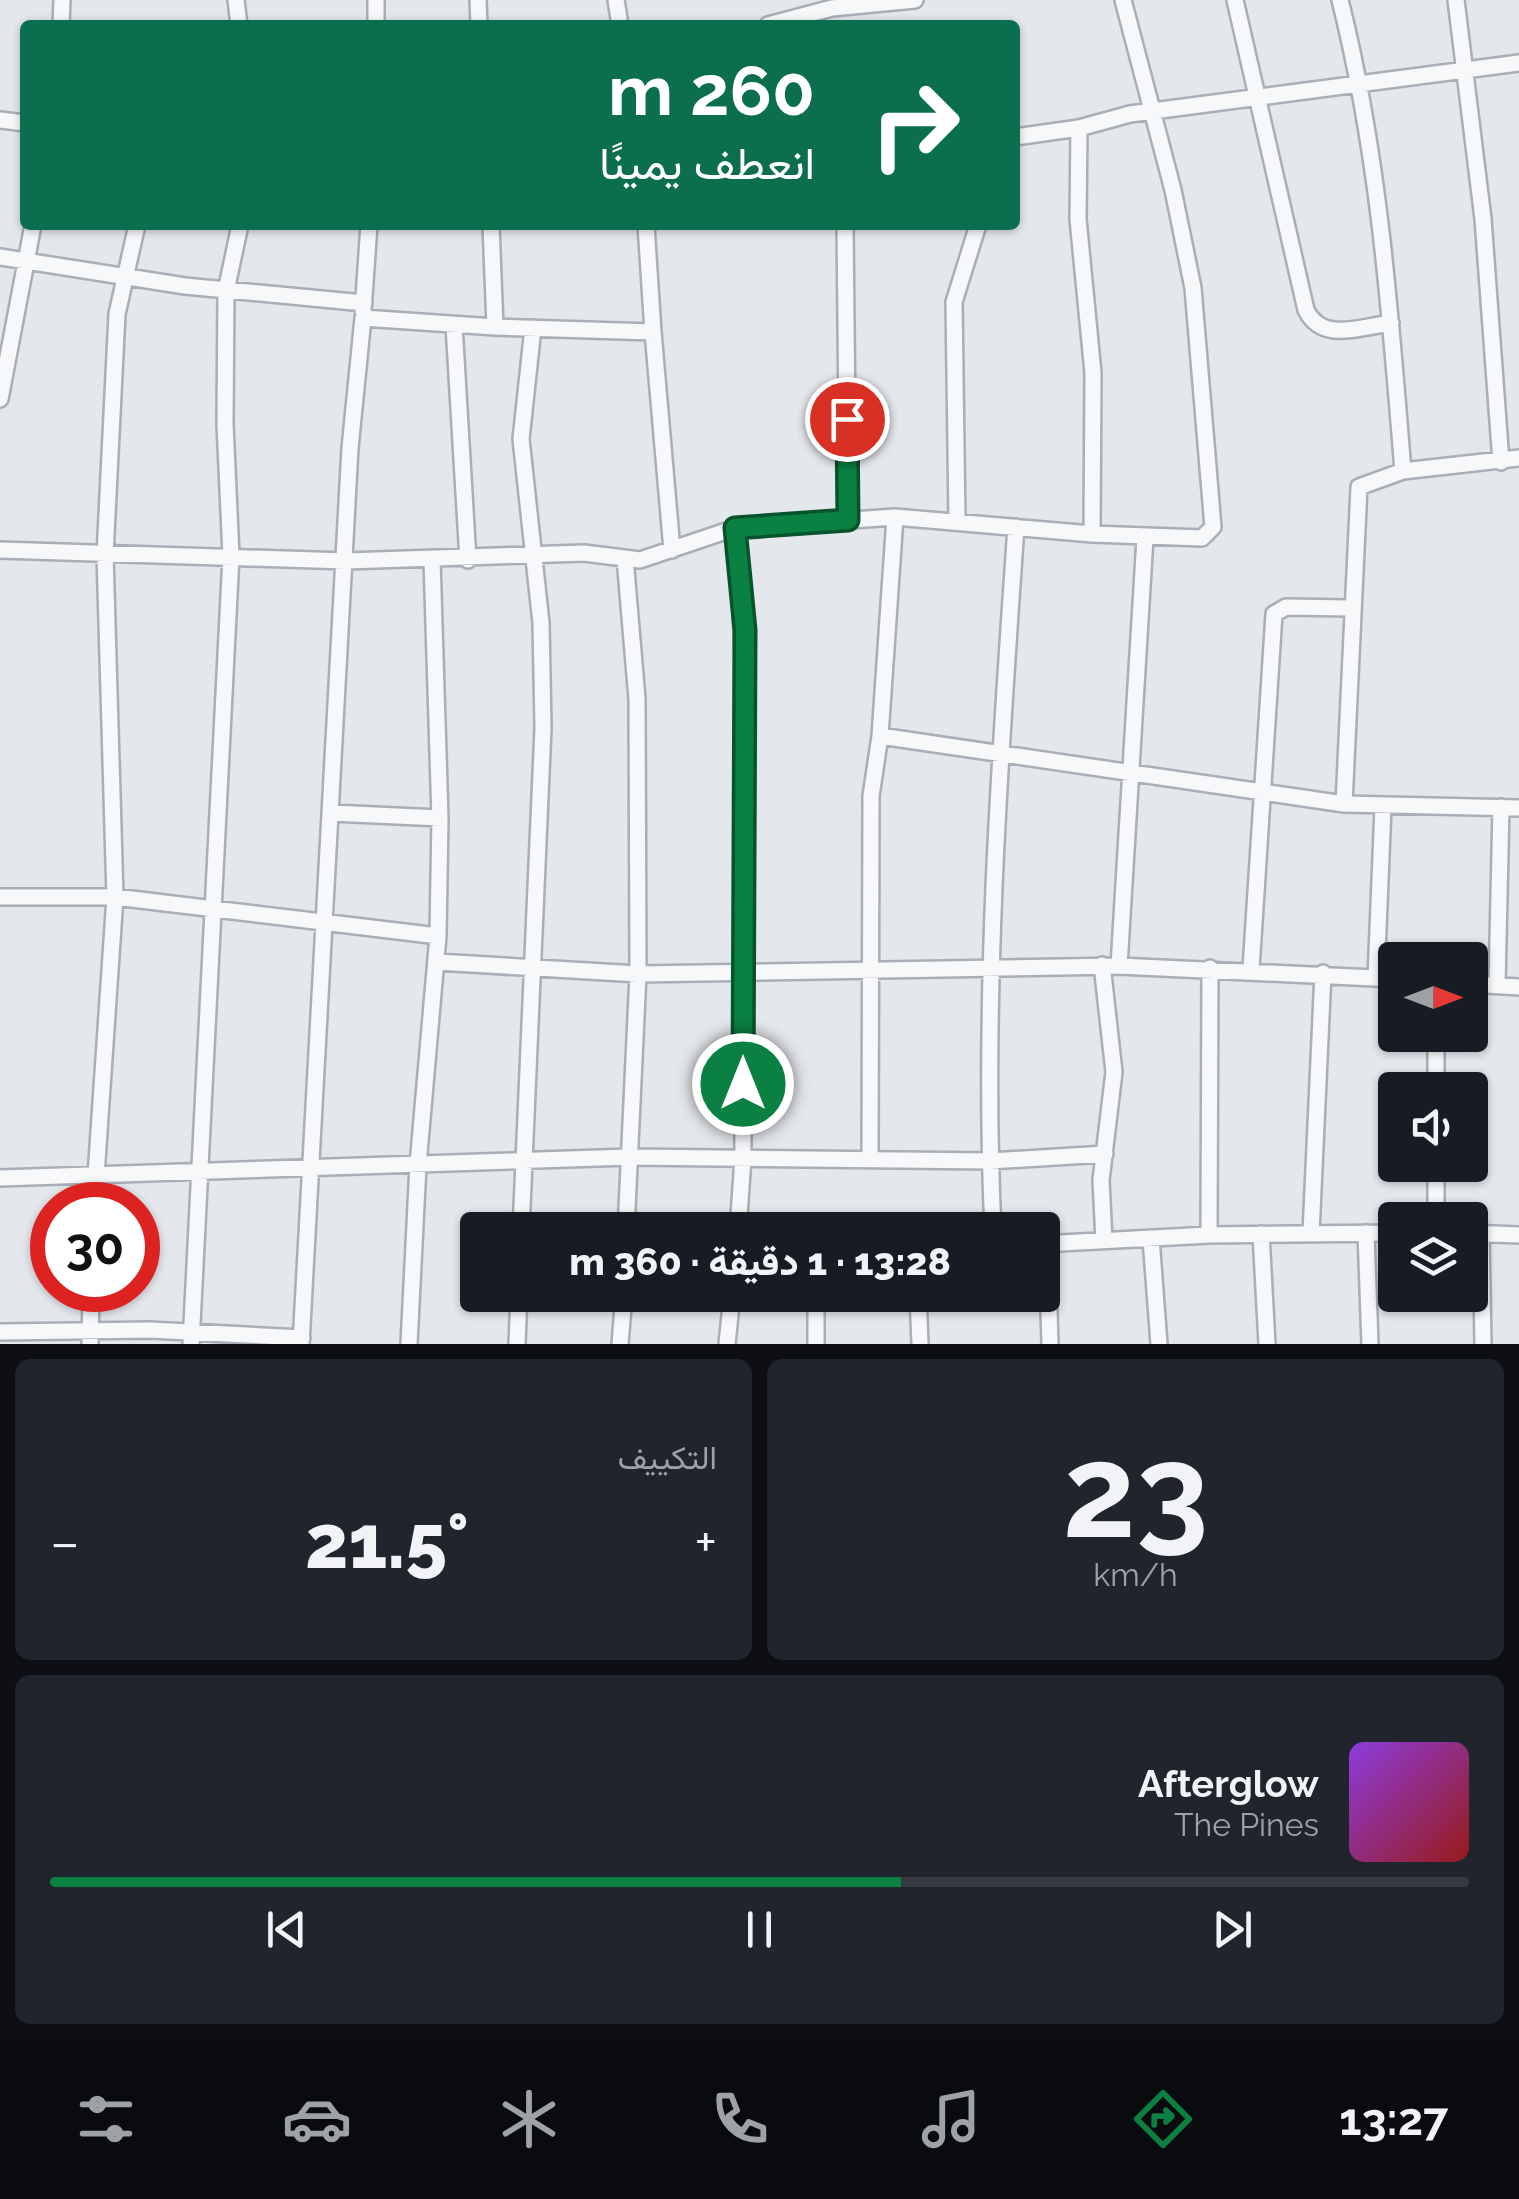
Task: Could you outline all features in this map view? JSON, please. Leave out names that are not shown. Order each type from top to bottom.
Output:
[{"type":"street","points":[[783,20],[832,4],[915,0]]},
{"type":"street","points":[[0,550],[346,561],[468,560],[584,552],[640,560],[735,528],[895,517],[1145,538],[1202,538],[1212,528],[1193,288],[1123,0]]},
{"type":"street","points":[[1234,0],[1260,97],[1302,296],[1313,326],[1326,332],[1391,323]]},
{"type":"street","points":[[1340,0],[1361,84],[1391,323],[1402,471]]},
{"type":"street","points":[[1456,0],[1483,219],[1501,462]]},
{"type":"street","points":[[1020,136],[1153,111],[1519,63]]},
{"type":"street","points":[[1079,128],[1078,219],[1093,373],[1092,534]]},
{"type":"street","points":[[0,399],[31,230]]},
{"type":"street","points":[[95,1182],[115,897],[104,554],[117,314],[135,230]]},
{"type":"street","points":[[192,1338],[232,556],[225,424],[226,291],[239,230]]},
{"type":"street","points":[[0,1332],[302,1341],[350,448],[369,230]]},
{"type":"street","points":[[490,230],[496,328]]},
{"type":"street","points":[[646,230],[672,550]]},
{"type":"street","points":[[846,230],[848,520]]},
{"type":"street","points":[[958,520],[954,302],[976,230]]},
{"type":"street","points":[[0,257],[454,325],[653,332]]},
{"type":"street","points":[[454,325],[468,560]]},
{"type":"street","points":[[522,1212],[543,656],[521,440],[533,328]]},
{"type":"street","points":[[1344,804],[1350,608],[1359,487],[1402,471],[1519,458]]},
{"type":"street","points":[[870,1158],[870,796],[880,736],[895,517]]},
{"type":"street","points":[[735,528],[745,630],[743,1158],[739,1212]]},
{"type":"street","points":[[992,1212],[995,968],[1016,528]]},
{"type":"street","points":[[1119,966],[1145,538]]},
{"type":"street","points":[[625,558],[637,698],[638,974],[627,1212]]},
{"type":"street","points":[[409,1344],[418,1165],[438,936],[440,818],[432,560]]},
{"type":"street","points":[[1251,969],[1274,614],[1286,607],[1350,608]]},
{"type":"street","points":[[880,736],[1133,770],[1344,804],[1519,808]]},
{"type":"street","points":[[437,962],[638,974],[1119,966],[1251,969],[1376,978],[1383,807]]},
{"type":"street","points":[[1496,985],[1501,807]]},
{"type":"street","points":[[332,813],[440,818]]},
{"type":"street","points":[[0,897],[115,897],[438,936]]},
{"type":"street","points":[[1102,966],[1114,1072],[1100,1180],[1104,1240]]},
{"type":"street","points":[[1209,1235],[1210,968]]},
{"type":"street","points":[[1311,1232],[1323,973]]},
{"type":"street","points":[[1488,985],[1519,986]]},
{"type":"street","points":[[0,1178],[629,1158],[990,1161],[1105,1154]]},
{"type":"street","points":[[1366,1233],[1370,1344]]},
{"type":"street","points":[[1060,1243],[1209,1235],[1378,1233]]},
{"type":"street","points":[[1261,1234],[1267,1344]]},
{"type":"street","points":[[1488,1234],[1519,1235]]},
{"type":"street","points":[[1152,1238],[1159,1344]]},
{"type":"street","points":[[517,1344],[518,1312]]},
{"type":"street","points":[[620,1344],[623,1312]]},
{"type":"street","points":[[726,1344],[730,1312]]},
{"type":"street","points":[[816,1312],[816,1344]]},
{"type":"street","points":[[919,1312],[920,1344]]},
{"type":"street","points":[[1048,1312],[1050,1344]]},
{"type":"street","points":[[1480,1312],[1482,1344]]},
{"type":"route","points":[[743,1084],[745,630],[735,528],[848,520],[847,419]]}]
